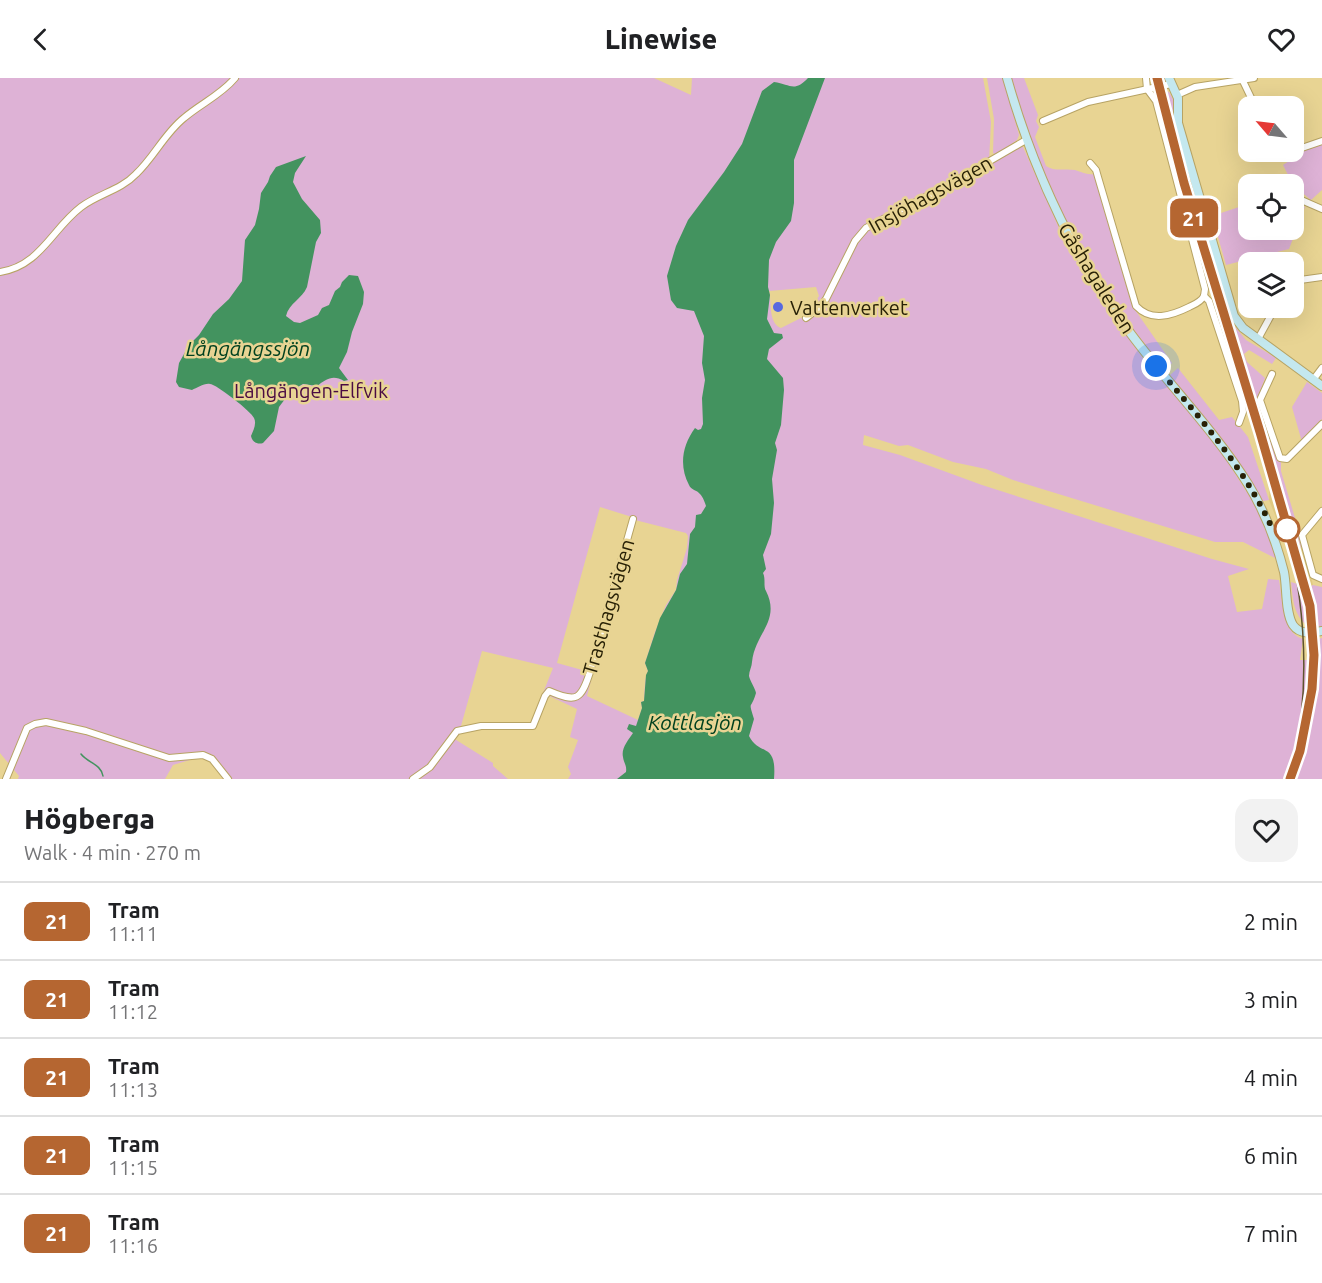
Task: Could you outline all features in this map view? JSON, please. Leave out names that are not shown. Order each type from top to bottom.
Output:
[{"type":"main road","name":"Gåshagaleden","points":[[1007,78],[1026,140],[1068,236],[1131,335],[1210,431],[1240,471],[1261,505],[1278,548],[1292,624],[1303,632],[1322,631]]},
{"type":"main road","points":[[1170,81],[1177,95],[1178,123],[1231,309],[1238,322],[1258,339],[1322,386]]},
{"type":"street","points":[[0,272],[23,265],[43,248],[80,208],[129,181],[183,118],[235,78]]},
{"type":"street","points":[[1090,163],[1096,170],[1136,306],[1142,313],[1164,317],[1202,300],[1205,289],[1156,101],[1148,88],[1146,78]]},
{"type":"street","points":[[1177,95],[1195,87],[1254,78]]},
{"type":"street","points":[[1242,79],[1250,96]]},
{"type":"street","points":[[1043,121],[1088,102],[1170,81]]},
{"type":"street","name":"Insjöhagsvägen","points":[[806,318],[826,299],[855,241],[866,228],[952,183],[1026,140]]},
{"type":"street","points":[[1304,147],[1322,141]]},
{"type":"street","points":[[1304,201],[1322,209]]},
{"type":"street","points":[[1304,279],[1322,277]]},
{"type":"street","points":[[1204,296],[1211,306],[1242,401],[1243,412],[1239,423]]},
{"type":"street","points":[[1258,339],[1270,318]]},
{"type":"street","points":[[1313,380],[1322,368]]},
{"type":"street","points":[[1272,374],[1260,400],[1280,458],[1287,459],[1322,424]]},
{"type":"street","points":[[1322,511],[1302,535],[1313,575],[1322,579]]},
{"type":"street","name":"Trasthagsvägen","points":[[413,779],[430,767],[457,730],[481,726],[533,726],[545,696],[549,692],[570,699],[579,696],[584,690],[590,672],[633,519]]},
{"type":"street","points":[[6,779],[27,728],[40,722],[82,730],[169,758],[203,755],[212,759],[228,779]]},
{"type":"shaded area","points":[[1162,90],[1229,323],[1301,548],[1304,548],[1313,585],[1311,586],[1318,657],[1316,701],[1296,779],[1288,779],[1306,718],[1313,660],[1311,628],[1308,626],[1301,585],[1295,575],[1292,558],[1269,500],[1270,480],[1237,364],[1207,278],[1168,136],[1158,91]]},
{"type":"green space","name":"Långängen-Elfvik","points":[[0,78],[654,78],[691,95],[692,78],[983,78],[991,122],[989,161],[876,219],[873,227],[965,179],[1016,147],[1023,147],[1063,237],[1105,305],[1142,357],[1225,458],[1259,511],[1277,559],[1243,542],[1215,542],[1013,480],[986,469],[953,462],[908,445],[899,446],[864,435],[863,445],[1249,569],[1228,576],[1237,612],[1262,609],[1268,579],[1279,580],[1287,623],[1296,635],[1303,639],[1300,660],[1313,660],[1306,718],[1288,779],[568,779],[571,774],[568,767],[578,740],[570,737],[577,709],[543,693],[553,668],[482,651],[461,726],[453,738],[493,763],[493,766],[508,779],[223,779],[213,761],[203,756],[173,765],[165,779],[18,779],[19,776],[0,753]],"holes":[[[816,287],[819,296],[805,316],[781,328],[774,322],[769,291]],[[600,507],[635,520],[686,533],[688,536],[676,590],[666,605],[645,663],[648,671],[644,701],[641,702],[642,708],[638,720],[587,696],[593,673],[557,663]]]},
{"type":"green space","points":[[987,78],[1003,78],[1019,135],[1017,140],[996,155],[993,153],[994,119]]},
{"type":"green space","points":[[1011,78],[1024,78],[1038,115],[1036,121],[1039,127],[1035,137],[1046,166],[1053,169],[1094,174],[1133,307],[1172,363],[1166,370],[1107,292],[1058,209],[1032,148]]},
{"type":"green space","points":[[1162,90],[1169,92],[1175,103],[1222,288],[1219,289]]},
{"type":"green space","points":[[1322,144],[1322,190],[1311,200],[1304,194],[1304,174],[1288,174],[1283,165],[1288,162],[1304,162],[1304,149]]},
{"type":"green space","points":[[1238,207],[1238,240],[1292,240],[1289,249],[1277,252],[1238,252],[1238,262],[1226,265],[1212,216]]},
{"type":"green space","points":[[1231,322],[1246,340],[1276,358],[1272,364],[1249,350],[1244,354],[1247,362],[1265,378],[1258,398],[1275,454],[1281,461],[1281,471],[1304,548],[1301,548],[1229,323]]},
{"type":"green space","points":[[1178,368],[1219,420],[1232,417],[1248,437],[1269,500],[1263,501],[1233,453],[1170,375]]},
{"type":"green space","points":[[1307,382],[1322,393],[1322,419],[1302,442],[1292,407]]},
{"type":"green space","points":[[1291,582],[1301,585],[1310,617],[1306,618],[1308,626],[1297,612]]},
{"type":"green space","points":[[1311,586],[1322,587],[1322,626],[1316,628]]},
{"type":"green space","points":[[1322,638],[1322,779],[1296,779],[1306,745],[1316,693],[1316,639]]},
{"type":"water","name":"Kottlasjön","points":[[808,78],[825,78],[794,160],[794,203],[791,221],[776,242],[769,260],[770,295],[767,319],[774,333],[782,334],[783,338],[769,349],[767,359],[783,378],[784,390],[781,425],[775,443],[777,450],[772,479],[774,503],[771,534],[763,555],[766,569],[763,573],[765,587],[771,611],[754,652],[749,674],[756,693],[751,705],[754,719],[749,736],[773,759],[774,779],[617,779],[626,772],[623,751],[633,733],[627,729],[629,724],[636,726],[642,708],[641,702],[644,701],[648,671],[645,663],[660,618],[687,564],[690,534],[695,527],[696,515],[701,514],[706,506],[701,495],[689,485],[683,463],[687,442],[695,428],[701,429],[703,424],[704,336],[694,311],[677,308],[671,300],[667,276],[676,246],[688,220],[742,144],[762,91],[774,82],[795,86]]},
{"type":"water","name":"Långängssjön","points":[[306,156],[295,173],[293,182],[302,199],[320,220],[321,233],[316,242],[307,287],[286,316],[300,323],[318,315],[322,308],[329,305],[335,291],[349,275],[358,276],[364,292],[363,304],[347,352],[339,368],[348,380],[330,378],[317,386],[303,384],[291,391],[279,407],[274,431],[263,443],[259,444],[251,436],[255,425],[254,418],[226,393],[210,384],[192,390],[179,387],[176,382],[179,363],[189,345],[242,281],[245,240],[255,225],[261,193],[270,176],[276,167]]},
{"type":"waterway","points":[[81,754],[97,766],[103,776]]},
{"type":"tram line","points":[[1157,78],[1163,110],[1206,258],[1270,463],[1292,552],[1303,641],[1304,686],[1299,732],[1290,779]]},
{"type":"tram line","name":"21","points":[[1157,78],[1184,183],[1310,606],[1314,655],[1310,710],[1300,751],[1290,779]]},
{"type":"place","name":"Vattenverket","points":[[778,307]]},
{"type":"route","points":[[1156,366],[1240,471],[1272,528],[1287,529]]}]
